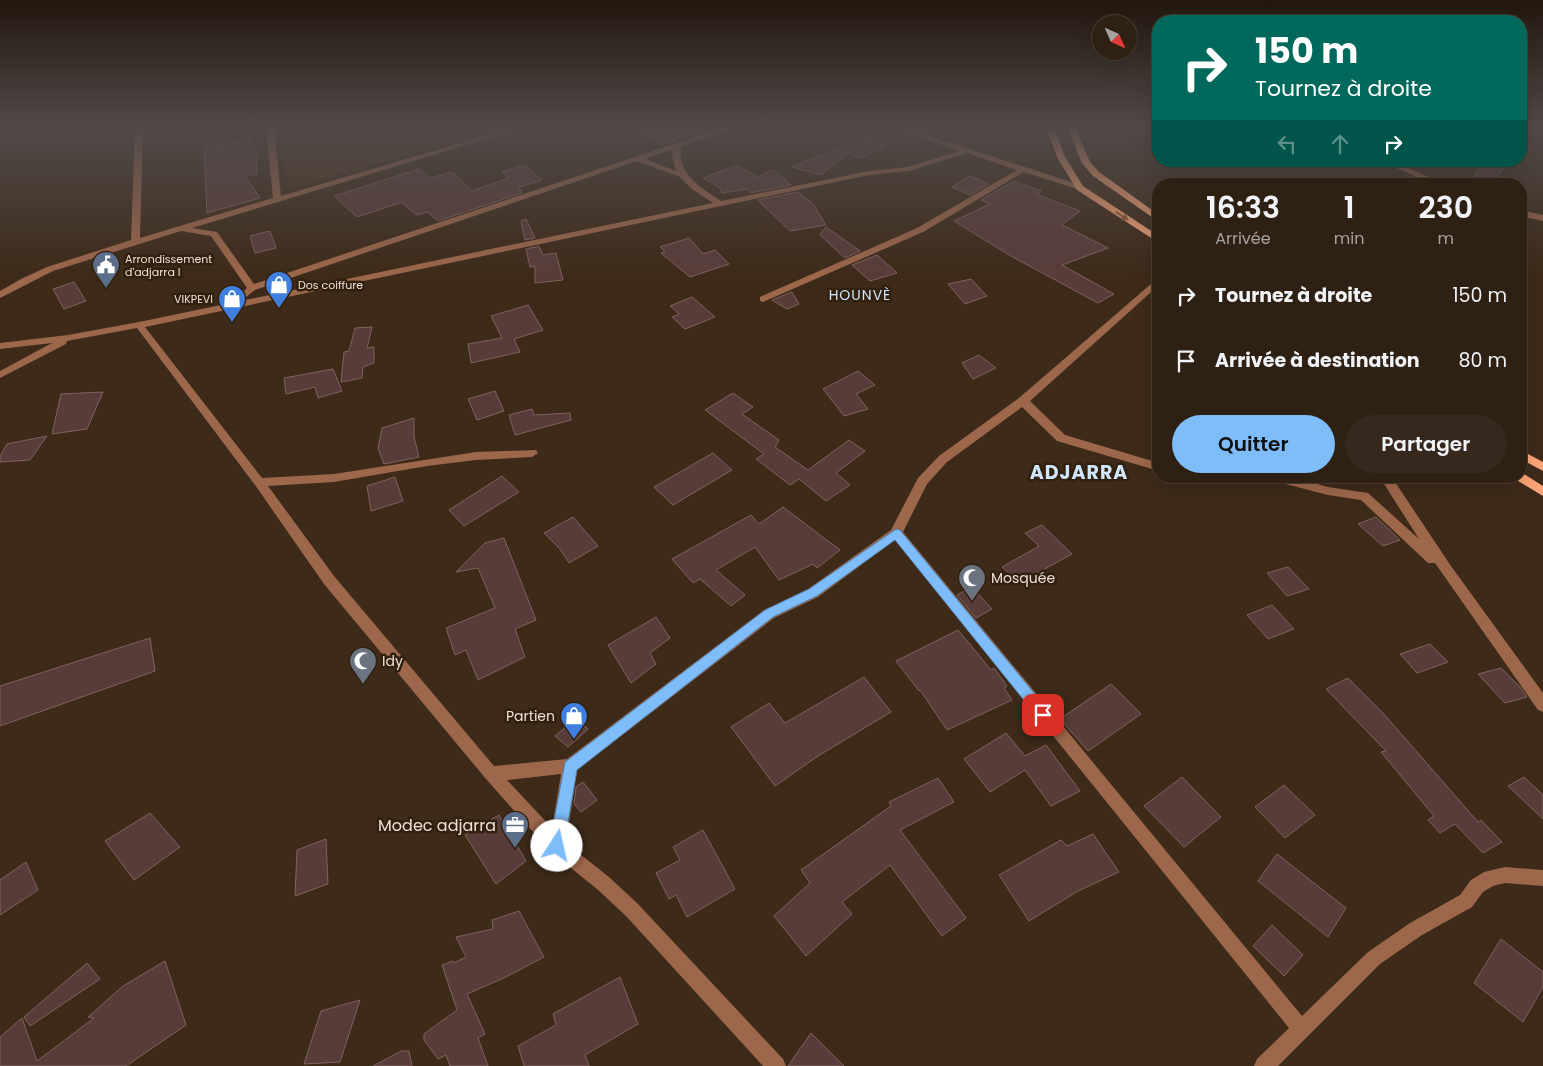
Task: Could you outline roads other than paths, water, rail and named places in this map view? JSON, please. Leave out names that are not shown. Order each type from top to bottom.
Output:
[{"type":"main road","points":[[1073,177],[1080,188],[1152,235]]},
{"type":"main road","points":[[1100,177],[1152,215]]},
{"type":"main road","points":[[1527,458],[1543,467]]},
{"type":"main road","points":[[1527,481],[1543,492]]},
{"type":"street","points":[[135,241],[137,177]]},
{"type":"street","points":[[276,177],[277,199]]},
{"type":"street","points":[[0,295],[12,286],[74,261],[353,177]]},
{"type":"street","points":[[236,304],[252,288],[585,177]]},
{"type":"street","points":[[682,177],[720,204]]},
{"type":"street","points":[[0,346],[68,338],[138,325],[851,177]]},
{"type":"street","points":[[763,299],[904,238],[1010,177]]},
{"type":"street","points":[[1044,177],[1080,188]]},
{"type":"street","points":[[214,234],[236,211]]},
{"type":"street","points":[[1527,214],[1543,218]]},
{"type":"street","points":[[181,228],[214,234],[252,288]]},
{"type":"street","points":[[0,285],[12,286]]},
{"type":"street","points":[[491,774],[570,766],[769,614],[813,593],[896,534],[922,481],[943,459],[1023,401],[1152,286]]},
{"type":"street","points":[[138,325],[259,482],[329,580],[491,774],[557,846],[604,883],[632,910],[776,1066]]},
{"type":"street","points":[[0,375],[68,338]]},
{"type":"street","points":[[1023,401],[1061,438],[1152,464]]},
{"type":"street","points":[[259,482],[342,477],[435,461],[532,453]]},
{"type":"street","points":[[1297,483],[1328,491],[1364,496],[1446,570]]},
{"type":"street","points":[[1390,483],[1446,570],[1543,705]]},
{"type":"street","points":[[896,534],[1302,1030]]},
{"type":"street","points":[[557,846],[570,766]]},
{"type":"street","points":[[1264,1066],[1374,958],[1416,929],[1466,901],[1477,886],[1490,878],[1506,875],[1543,878]]},
{"type":"place","name":"Arrondissement d'adjarra I","points":[[106,289]]},
{"type":"place","name":"Dos coiffure","points":[[279,309]]},
{"type":"place","name":"VIKPEVI","points":[[232,323]]},
{"type":"place","name":"Mosquée","points":[[972,602]]},
{"type":"place","name":"Idy","points":[[363,685]]},
{"type":"place","name":"Partien","points":[[574,740]]},
{"type":"place","name":"Modec adjarra","points":[[515,849]]},
{"type":"district","name":"HOUNVÈ","points":[[860,295]]},
{"type":"district","name":"ADJARRA","points":[[1079,472]]}]
